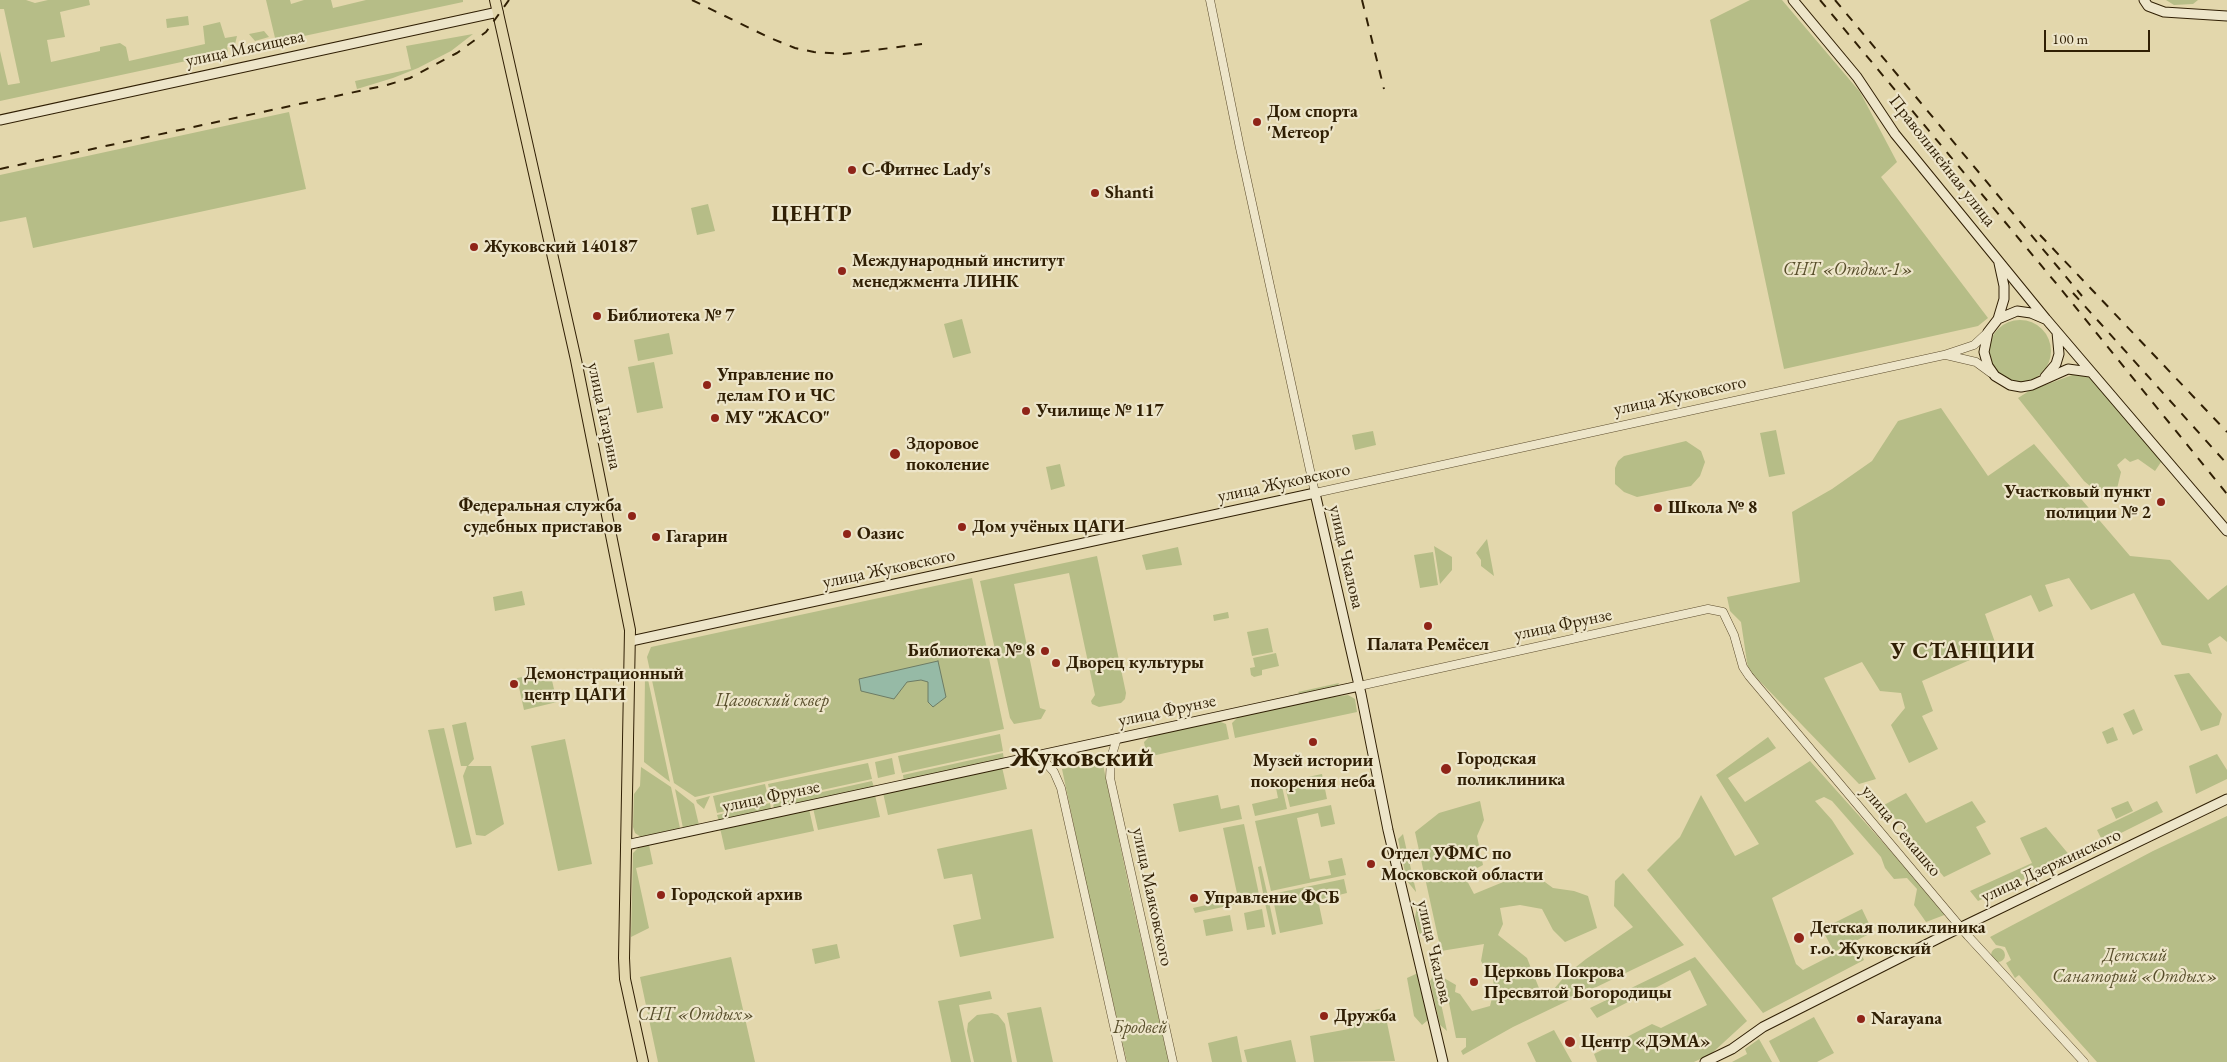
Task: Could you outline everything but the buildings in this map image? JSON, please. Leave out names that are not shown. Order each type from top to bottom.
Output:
[{"type":"main road","name":"улица Гагарина","points":[[495,0],[600,474],[631,641],[624,969],[643,1062]]},
{"type":"main road","name":"Праволинейная улица","points":[[1793,0],[1858,77],[1896,134],[2046,319]]},
{"type":"main road","points":[[2144,0],[2148,6],[2164,12],[2227,16]]},
{"type":"main road","name":"улица Мясищева","points":[[0,120],[498,12]]},
{"type":"main road","points":[[1998,258],[2002,271],[2004,292],[2002,308],[1998,319],[1988,332],[1984,352],[1988,366],[1995,376],[2010,385],[2021,387],[2041,381],[2068,369],[2090,372]]},
{"type":"main road","points":[[1998,319],[2017,311],[2031,312],[2046,319],[2227,531]]},
{"type":"main road","points":[[2041,381],[2056,364],[2059,354],[2056,331]]},
{"type":"main road","name":"улица Жуковского","points":[[631,641],[1315,493]]},
{"type":"main road","name":"улица Чкалова","points":[[1315,493],[1359,686],[1388,830],[1443,1062]]},
{"type":"main road","name":"улица Фрунзе","points":[[626,845],[1359,686]]},
{"type":"main road","name":"улица Дзержинского","points":[[1705,1062],[1732,1049],[1763,1027],[1961,927],[2227,800]]},
{"type":"street","name":"улица Чкалова","points":[[1210,0],[1315,493]]},
{"type":"street","name":"улица Жуковского","points":[[1315,493],[1944,355],[1974,345],[1988,332]]},
{"type":"street","points":[[1944,355],[1976,362],[1995,376]]},
{"type":"street","name":"улица Фрунзе","points":[[1359,686],[1715,609]]},
{"type":"street","name":"улица Семашко","points":[[1715,609],[1723,612],[1727,618],[1741,662],[1749,676],[1961,927],[2084,1062]]},
{"type":"street","name":"улица Маяковского","points":[[1117,738],[1111,758],[1110,778],[1173,1062]]},
{"type":"street","points":[[1039,755],[1054,772],[1061,788],[1122,1062]]},
{"type":"green space","points":[[0,0],[26,0],[35,3],[48,0],[89,0],[90,5],[60,12],[65,37],[47,40],[51,62],[100,51],[100,47],[120,43],[126,47],[129,61],[205,44],[203,26],[220,22],[225,38],[237,36],[235,44],[227,46],[228,52],[0,101],[0,51],[8,85],[20,83],[4,9],[0,9]]},
{"type":"green space","points":[[266,0],[290,0],[291,4],[304,0],[331,0],[333,8],[366,0],[463,0],[463,2],[276,42]]},
{"type":"green space","name":"СНТ «Отдых-1»","points":[[1750,0],[1782,0],[1860,92],[1897,162],[1881,177],[1988,318],[1978,326],[1784,369],[1710,20]]},
{"type":"green space","points":[[2166,0],[2198,0],[2193,4],[2174,5]]},
{"type":"green space","points":[[188,16],[189,25],[167,28],[166,19]]},
{"type":"green space","points":[[264,31],[269,37],[255,41],[249,34]]},
{"type":"green space","points":[[473,34],[451,51],[418,68],[357,89],[355,81],[411,69],[406,46]]},
{"type":"green space","points":[[289,112],[306,189],[33,248],[26,217],[0,222],[0,175]]},
{"type":"green space","points":[[708,204],[715,231],[697,235],[691,208]]},
{"type":"green space","points":[[962,319],[971,353],[953,358],[944,324]]},
{"type":"green space","points":[[2020,320],[2037,325],[2042,329],[2046,334],[2051,351],[2046,368],[2042,373],[2037,377],[2020,382],[2003,377],[1998,373],[1994,368],[1989,351],[1994,334],[1998,329],[2003,325]]},
{"type":"green space","points":[[669,333],[673,354],[638,361],[634,340]]},
{"type":"green space","points":[[654,362],[663,408],[637,413],[628,367]]},
{"type":"green space","points":[[2075,374],[2090,374],[2163,459],[2155,471],[2138,459],[2130,462],[2125,458],[2117,465],[2121,472],[2116,493],[2090,486],[2084,481],[2018,398],[2029,391]]},
{"type":"green space","points":[[1941,408],[1988,476],[2034,444],[2130,556],[2170,560],[2208,600],[2227,585],[2227,642],[2220,636],[2208,644],[2212,654],[2162,645],[2134,593],[2091,610],[2069,578],[2045,585],[2053,606],[2039,612],[2031,595],[1985,614],[1997,648],[1922,681],[1933,711],[1922,716],[1938,749],[1909,763],[1891,725],[1905,708],[1901,693],[1880,691],[1862,662],[1824,678],[1876,779],[1859,784],[1748,669],[1741,622],[1730,611],[1727,597],[1800,582],[1792,512],[1832,489],[1872,461],[1898,421]]},
{"type":"green space","points":[[1776,430],[1785,474],[1769,477],[1760,433]]},
{"type":"green space","points":[[1373,431],[1376,445],[1355,450],[1352,435]]},
{"type":"green space","points":[[1686,441],[1701,451],[1705,462],[1700,476],[1691,486],[1637,497],[1624,492],[1615,484],[1615,468],[1618,461],[1624,456]]},
{"type":"green space","points":[[1060,464],[1065,486],[1051,490],[1046,467]]},
{"type":"green space","points":[[1487,539],[1494,576],[1481,566],[1481,560],[1476,553]]},
{"type":"green space","points":[[1434,546],[1452,557],[1452,570],[1440,584]]},
{"type":"green space","points":[[1178,547],[1182,565],[1146,570],[1142,555]]},
{"type":"green space","points":[[1433,552],[1438,585],[1420,588],[1414,555]]},
{"type":"green space","points":[[1097,556],[1126,693],[1125,699],[1121,703],[1099,707],[1092,704],[1091,701],[1095,695],[1069,573],[1014,584],[1040,708],[1046,710],[1041,719],[1014,724],[1010,718],[980,581]]},
{"type":"green space","name":"Цаговский сквер","points":[[972,578],[1004,729],[695,797],[674,783],[647,657],[651,647]]},
{"type":"green space","points":[[522,591],[525,605],[495,611],[493,597]]},
{"type":"green space","points":[[1228,612],[1229,618],[1214,621],[1213,615]]},
{"type":"green space","points":[[1268,628],[1273,652],[1252,656],[1247,632]]},
{"type":"green space","points":[[1276,653],[1279,666],[1262,670],[1262,675],[1254,677],[1251,675],[1250,668],[1255,667],[1253,658]]},
{"type":"green space","points":[[550,672],[557,702],[524,710],[517,678]]},
{"type":"green space","points":[[2189,673],[2222,714],[2219,725],[2201,731],[2174,675]]},
{"type":"green space","points":[[645,675],[647,675],[670,782],[644,762]]},
{"type":"green space","points":[[1339,683],[1338,686],[1300,694],[1298,692]]},
{"type":"green space","points":[[1348,695],[1355,699],[1357,712],[1235,738],[1232,723],[1239,716],[1319,699]]},
{"type":"green space","points":[[2134,709],[2143,730],[2133,735],[2123,714]]},
{"type":"green space","points":[[1218,721],[1226,724],[1229,739],[1147,757],[1144,742],[1150,736]]},
{"type":"green space","points":[[466,722],[474,759],[468,766],[491,766],[504,824],[485,836],[476,835],[463,776],[467,766],[461,766],[452,725]]},
{"type":"green space","points":[[2113,727],[2118,740],[2107,744],[2102,732]]},
{"type":"green space","points":[[444,728],[472,844],[456,848],[428,730]]},
{"type":"green space","points":[[1000,734],[1003,751],[902,773],[898,756]]},
{"type":"green space","points":[[1768,737],[1776,748],[1728,778],[1745,802],[1810,761],[1947,914],[1926,922],[1914,905],[1917,889],[1907,878],[1894,879],[1885,868],[1881,857],[1832,801],[1824,797],[1815,801],[1832,820],[1854,854],[1772,898],[1796,964],[1803,970],[1856,943],[1864,960],[1763,1013],[1647,870],[1680,837],[1701,795],[1735,856],[1759,844],[1716,775]]},
{"type":"green space","points":[[565,739],[592,864],[558,871],[531,746]]},
{"type":"green space","points":[[1003,753],[1004,760],[904,781],[903,775]]},
{"type":"green space","points":[[2217,754],[2227,770],[2227,779],[2196,794],[2189,766]]},
{"type":"green space","points":[[892,758],[895,774],[878,778],[875,762]]},
{"type":"green space","name":"Бродвей","points":[[1102,760],[1169,1062],[1127,1062],[1089,898],[1062,769]]},
{"type":"green space","points":[[868,763],[872,779],[772,801],[768,784]]},
{"type":"green space","points":[[641,767],[671,787],[680,828],[641,837],[635,833],[633,827],[634,794],[640,786]]},
{"type":"green space","points":[[1002,767],[1007,789],[888,815],[883,793]]},
{"type":"green space","points":[[1322,774],[1327,799],[1290,807],[1284,782]]},
{"type":"green space","points":[[872,781],[874,787],[774,809],[773,803]]},
{"type":"green space","points":[[1281,782],[1287,809],[1255,816],[1252,804],[1278,798],[1275,783]]},
{"type":"green space","points":[[765,784],[769,801],[717,813],[713,796]]},
{"type":"green space","points":[[675,789],[694,804],[699,825],[683,828]]},
{"type":"green space","points":[[1906,793],[1926,823],[1972,801],[1986,822],[1976,827],[1991,854],[1944,877],[1884,805]]},
{"type":"green space","points":[[875,795],[880,817],[818,830],[813,808]]},
{"type":"green space","points":[[1218,795],[1221,809],[1239,805],[1242,819],[1179,832],[1173,804]]},
{"type":"green space","points":[[710,796],[704,809],[697,803],[696,800]]},
{"type":"green space","points":[[1480,801],[1484,820],[1477,836],[1483,865],[1464,875],[1474,894],[1530,871],[1553,888],[1574,891],[1588,896],[1597,928],[1565,942],[1553,930],[1542,909],[1520,905],[1500,908],[1503,924],[1498,935],[1527,958],[1539,988],[1553,990],[1566,975],[1586,959],[1633,927],[1614,906],[1615,881],[1623,873],[1684,945],[1513,1027],[1463,1055],[1461,1051],[1466,1047],[1466,1038],[1456,1038],[1444,978],[1456,985],[1455,992],[1460,994],[1472,1011],[1490,1006],[1494,990],[1493,977],[1490,968],[1485,968],[1481,961],[1484,944],[1441,951],[1415,832],[1439,813]]},
{"type":"green space","points":[[2128,801],[2133,811],[2116,819],[2111,808]]},
{"type":"green space","points":[[2157,801],[2163,812],[2103,842],[2097,830]]},
{"type":"green space","points":[[770,803],[771,809],[719,821],[717,815]]},
{"type":"green space","points":[[1331,805],[1335,824],[1321,827],[1318,813],[1297,818],[1310,879],[1331,875],[1328,861],[1342,858],[1346,875],[1271,891],[1255,821]]},
{"type":"green space","points":[[809,809],[814,831],[725,850],[720,828]]},
{"type":"green space","name":"Детский Санаторий «Отдых»","points":[[2227,816],[2227,1062],[2097,1062],[2019,975],[2015,978],[2006,963],[2011,960],[2005,947],[1996,945],[1990,937],[2153,851]]},
{"type":"green space","points":[[1244,824],[1260,899],[1195,913],[1193,908],[1238,898],[1223,828]]},
{"type":"green space","points":[[2046,827],[2071,857],[1978,901],[1970,891],[2032,863],[2020,838]]},
{"type":"green space","points":[[1032,829],[1054,938],[960,957],[953,925],[981,919],[972,874],[944,879],[937,849]]},
{"type":"green space","points":[[1403,834],[1416,892],[1407,881],[1398,839]]},
{"type":"green space","points":[[649,845],[653,864],[636,868],[649,928],[631,937],[633,853],[638,848]]},
{"type":"green space","points":[[1261,866],[1268,897],[1264,898],[1258,867]]},
{"type":"green space","points":[[1344,879],[1347,893],[1318,900],[1323,924],[1280,933],[1272,894]]},
{"type":"green space","points":[[1269,902],[1276,934],[1272,935],[1265,903]]},
{"type":"green space","points":[[1417,907],[1419,907],[1427,940],[1419,933],[1415,917]]},
{"type":"green space","points":[[1262,909],[1265,927],[1247,930],[1244,913]]},
{"type":"green space","points":[[1862,909],[1873,932],[1834,952],[1822,929]]},
{"type":"green space","points":[[1230,915],[1233,931],[1206,936],[1203,920]]},
{"type":"green space","points":[[837,944],[840,958],[815,964],[812,949]]},
{"type":"green space","points":[[1998,948],[2003,950],[2005,955],[2003,960],[1998,962],[1993,960],[1991,955],[1993,950]]},
{"type":"green space","name":"СНТ «Отдых»","points":[[731,957],[755,1062],[658,1062],[640,977]]},
{"type":"green space","points":[[1695,957],[1747,1021],[1711,1054],[1694,1062],[1597,1062],[1594,1054],[1652,1024],[1661,1028],[1707,1005],[1690,970],[1597,1018],[1590,1008]]},
{"type":"green space","points":[[1418,973],[1428,1020],[1422,1025],[1414,1016],[1407,978]]},
{"type":"green space","points":[[1434,975],[1447,1031],[1440,1025],[1430,981]]},
{"type":"green space","points":[[990,991],[992,999],[959,1005],[971,1062],[951,1062],[938,1001]]},
{"type":"green space","points":[[1041,1007],[1053,1062],[1017,1062],[1007,1013]]},
{"type":"green space","points":[[1384,1008],[1395,1061],[1314,1062],[1310,1036],[1349,1029],[1347,1016]]},
{"type":"green space","points":[[992,1013],[998,1015],[1005,1024],[1012,1062],[974,1062],[967,1031],[968,1023],[977,1015]]},
{"type":"green space","points":[[1814,1017],[1834,1053],[1817,1062],[1780,1062],[1769,1041]]},
{"type":"green space","points":[[1554,1030],[1572,1062],[1536,1062],[1527,1043]]},
{"type":"green space","points":[[1237,1036],[1242,1062],[1212,1062],[1208,1043]]},
{"type":"green space","points":[[1759,1039],[1772,1062],[1732,1062],[1747,1054],[1745,1049]]},
{"type":"green space","points":[[1291,1040],[1296,1062],[1247,1062],[1244,1050]]},
{"type":"shaded area","points":[[938,661],[946,697],[933,707],[928,702],[928,682],[921,680],[907,682],[894,699],[861,691],[859,679]]},
{"type":"railway","points":[[0,169],[387,85],[410,78],[457,53],[486,32],[509,0]]},
{"type":"railway","points":[[692,0],[768,37],[795,48],[814,52],[843,54],[922,44]]},
{"type":"railway","points":[[1362,0],[1384,89]]},
{"type":"railway","points":[[1820,0],[2060,288],[2227,494]]},
{"type":"railway","points":[[1835,0],[2082,296]]},
{"type":"railway","points":[[2040,235],[2227,432]]},
{"type":"railway","points":[[2073,293],[2227,464]]},
{"type":"place","name":"Дом спорта 'Метеор'","points":[[1257,122]]},
{"type":"place","name":"С-Фитнес Lady's","points":[[852,170]]},
{"type":"place","name":"Shanti","points":[[1095,193]]},
{"type":"place","name":"Жуковский 140187","points":[[474,247]]},
{"type":"place","name":"Международный институт менеджмента ЛИНК","points":[[842,271]]},
{"type":"place","name":"Библиотека № 7","points":[[597,316]]},
{"type":"place","name":"Управление по делам ГО и ЧС","points":[[707,385]]},
{"type":"place","name":"Училище № 117","points":[[1026,411]]},
{"type":"place","name":"МУ \"ЖАСО\"","points":[[715,418]]},
{"type":"place","name":"Здоровое поколение","points":[[895,454]]},
{"type":"place","name":"Участковый пункт полиции № 2","points":[[2161,502]]},
{"type":"place","name":"Школа № 8","points":[[1658,508]]},
{"type":"place","name":"Федеральная служба судебных приставов","points":[[632,516]]},
{"type":"place","name":"Дом учёных ЦАГИ","points":[[962,527]]},
{"type":"place","name":"Оазис","points":[[847,534]]},
{"type":"place","name":"Гагарин","points":[[656,537]]},
{"type":"place","name":"Палата Ремёсел","points":[[1428,626]]},
{"type":"place","name":"Библиотека № 8","points":[[1045,651]]},
{"type":"place","name":"Дворец культуры","points":[[1056,663]]},
{"type":"place","name":"Демонстрационный центр ЦАГИ","points":[[514,684]]},
{"type":"place","name":"Музей истории покорения неба","points":[[1313,742]]},
{"type":"place","name":"Городская поликлиника","points":[[1446,769]]},
{"type":"place","name":"Отдел УФМС по Московской области","points":[[1371,864]]},
{"type":"place","name":"Городской архив","points":[[661,895]]},
{"type":"place","name":"Управление ФСБ","points":[[1194,898]]},
{"type":"place","name":"Детская поликлиника г.о. Жуковский","points":[[1799,938]]},
{"type":"place","name":"Церковь Покрова Пресвятой Богородицы","points":[[1474,982]]},
{"type":"place","name":"Дружба","points":[[1324,1016]]},
{"type":"place","name":"Narayana","points":[[1861,1019]]},
{"type":"place","name":"Центр «ДЭМА»","points":[[1570,1042]]},
{"type":"district","name":"ЦЕНТР","points":[[812,215]]},
{"type":"district","name":"У СТАНЦИИ","points":[[1963,652]]},
{"type":"district","name":"Жуковский","points":[[1082,758]]}]
